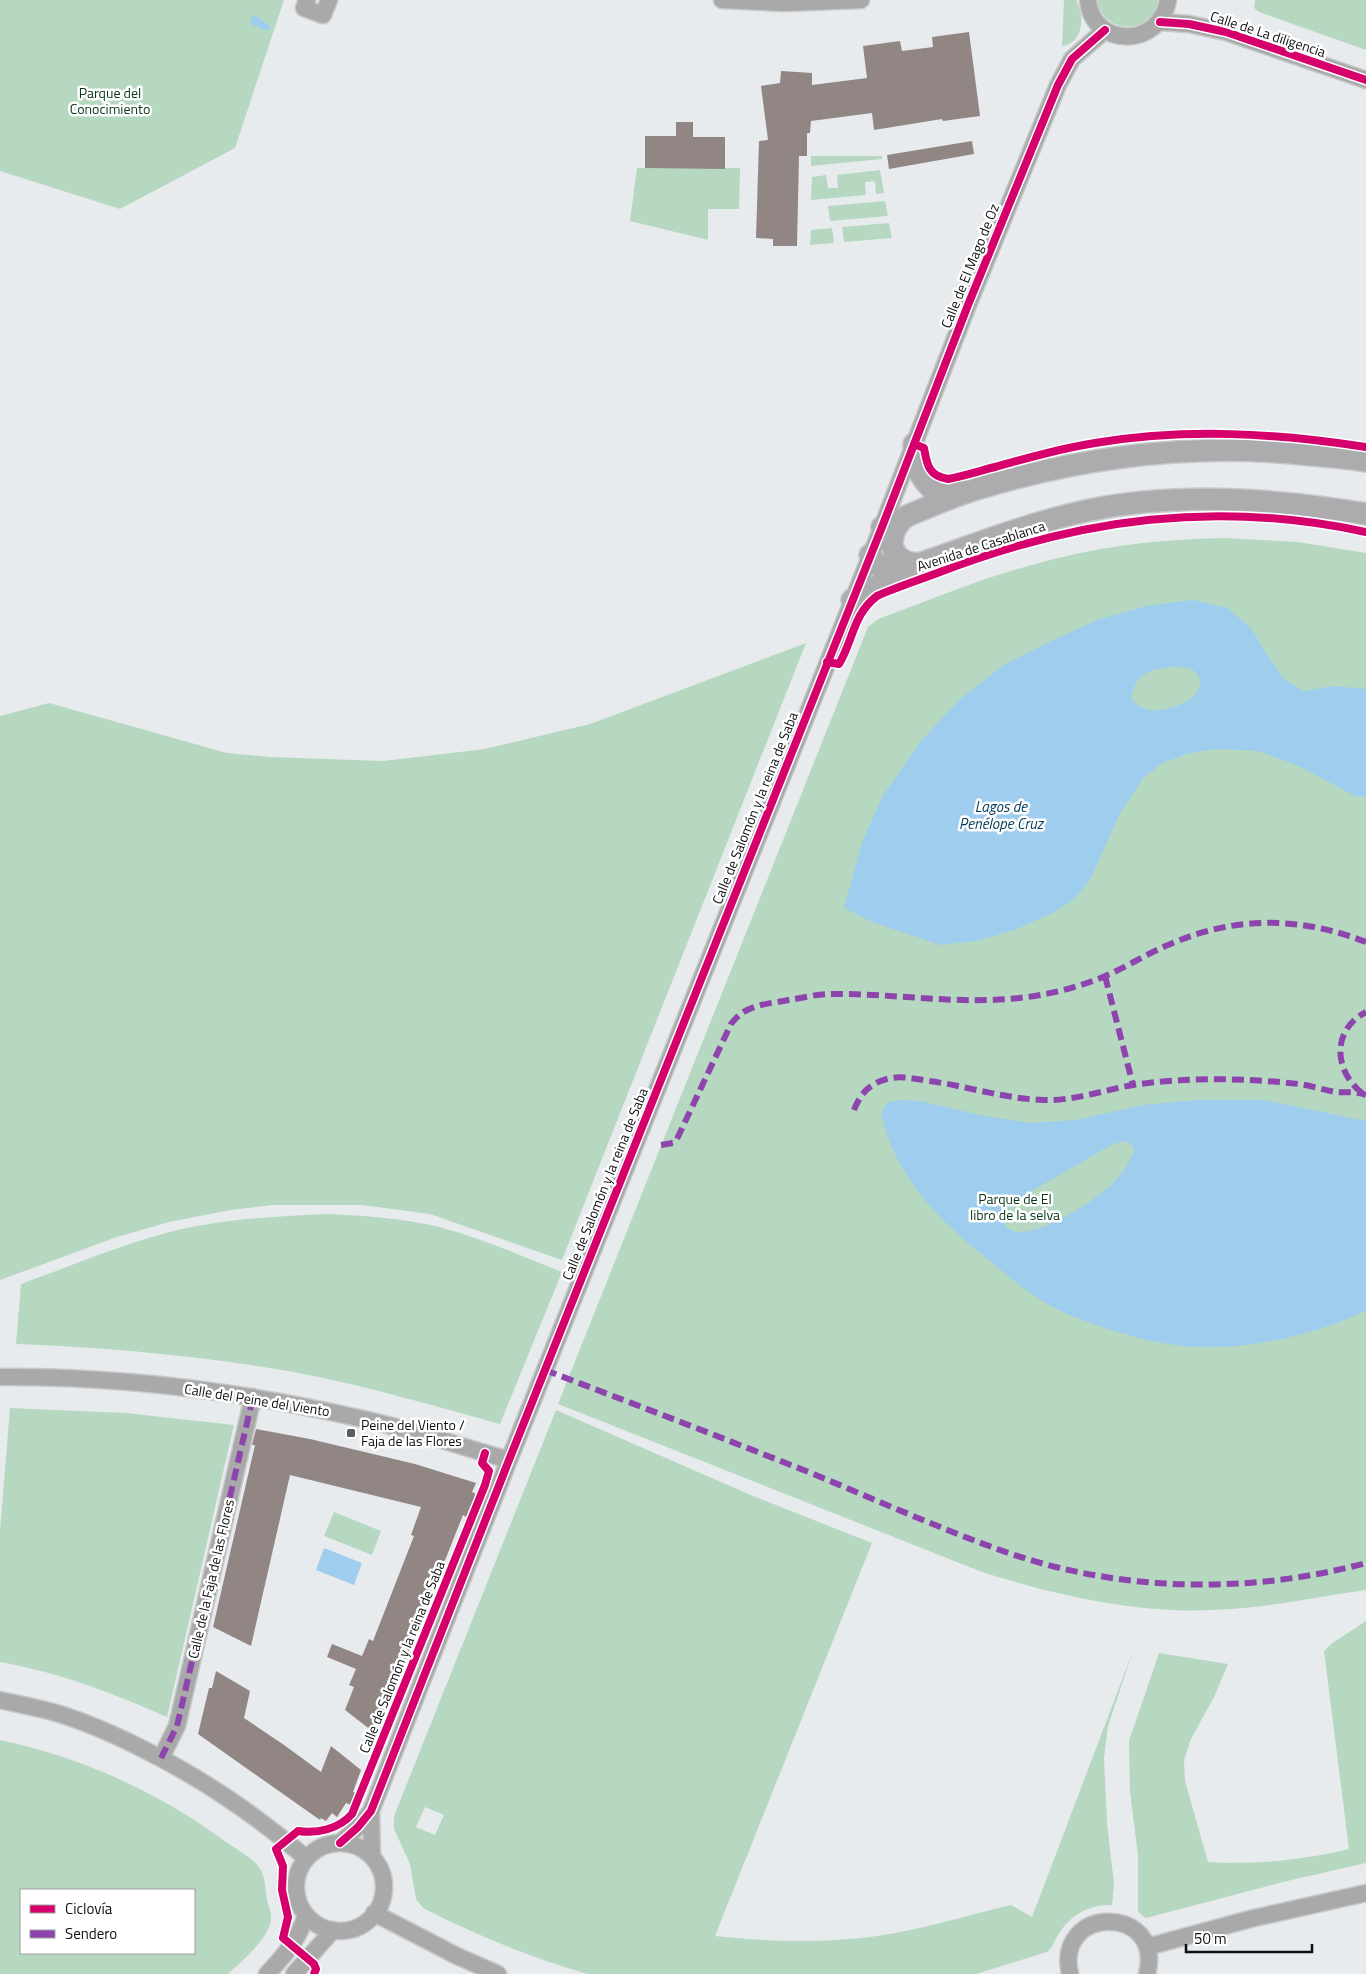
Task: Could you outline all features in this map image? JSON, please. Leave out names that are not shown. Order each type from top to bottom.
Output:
[{"type":"main road","points":[[914,444],[918,471],[924,482],[932,489],[980,488]]},
{"type":"main road","points":[[882,526],[932,505],[980,488],[1082,463],[1148,453],[1216,449],[1286,453],[1366,461]]},
{"type":"main road","name":"Avenida de Casablanca","points":[[918,564],[986,539],[1043,522],[1091,510],[1145,503],[1253,500],[1315,506],[1366,514]]},
{"type":"main road","points":[[905,517],[897,524],[893,533],[892,543],[895,553],[902,560],[918,564]]},
{"type":"main road","points":[[870,554],[875,563],[886,571],[895,572],[918,564]]},
{"type":"main road","points":[[852,600],[918,564]]},
{"type":"street","points":[[307,0],[304,8],[323,15],[329,0]]},
{"type":"street","points":[[722,0],[769,3],[824,3],[861,0]]},
{"type":"street","points":[[1088,0],[1092,16],[1105,30],[1122,36],[1132,37],[1147,32],[1160,22],[1168,0]]},
{"type":"street","name":"Calle de La diligencia","points":[[1160,22],[1189,24],[1226,32],[1366,80]]},
{"type":"street","name":"Calle de El Mago de Oz","points":[[882,526],[968,305],[1060,79],[1072,59],[1105,30]]},
{"type":"street","name":"Calle de Salomón y la reina de Saba","points":[[340,1842],[358,1827],[371,1811],[882,526]]},
{"type":"street","name":"Calle del Peine del Viento","points":[[0,1377],[74,1379],[171,1386],[253,1397],[364,1419],[509,1460]]},
{"type":"street","name":"Calle de la Faja de las Flores","points":[[161,1758],[177,1726],[253,1397]]},
{"type":"street","points":[[0,1700],[43,1709],[101,1729],[161,1758],[207,1783],[276,1832],[306,1858]]},
{"type":"street","name":"Calle de Salomón y la reina de Saba","points":[[371,1811],[372,1857]]},
{"type":"street","points":[[340,1842],[358,1846],[372,1857],[381,1872],[384,1889],[379,1906],[360,1925],[342,1930],[333,1930],[318,1925],[306,1915],[298,1902],[296,1886],[298,1871],[306,1858],[322,1847],[340,1842]]},
{"type":"street","points":[[1147,1947],[1254,1918],[1366,1893]]},
{"type":"street","points":[[374,1913],[457,1956],[498,1974]]},
{"type":"street","points":[[267,1974],[292,1946],[303,1926],[306,1915]]},
{"type":"street","points":[[1070,1974],[1068,1961],[1070,1948],[1076,1938],[1084,1929],[1095,1923],[1108,1920],[1129,1926],[1142,1939],[1147,1947],[1149,1960],[1146,1974]]},
{"type":"street","points":[[294,1974],[333,1930]]},
{"type":"green space","name":"Parque del Conocimiento","points":[[0,0],[284,0],[235,148],[120,209],[0,171]]},
{"type":"green space","points":[[1064,0],[1076,0],[1081,14],[1081,28],[1075,40],[1062,46]]},
{"type":"green space","points":[[1097,0],[1158,0],[1154,12],[1147,20],[1138,25],[1128,27],[1108,20],[1101,12]]},
{"type":"green space","points":[[1255,0],[1366,0],[1366,50],[1259,12],[1254,8]]},
{"type":"green space","points":[[811,156],[882,156],[882,159],[811,166]]},
{"type":"green space","points":[[637,168],[740,168],[739,209],[708,209],[708,240],[630,221]]},
{"type":"green space","points":[[880,170],[884,193],[876,194],[875,181],[865,182],[866,195],[811,200],[812,177],[826,175],[828,188],[838,188],[837,175]]},
{"type":"green space","points":[[885,201],[888,216],[830,221],[828,206]]},
{"type":"green space","points":[[889,223],[892,238],[844,242],[842,227]]},
{"type":"green space","points":[[832,228],[834,243],[810,245],[811,230]]},
{"type":"green space","name":"Parque de El libro de la selva","points":[[1224,538],[1298,542],[1366,553],[1366,1590],[1265,1606],[1199,1610],[1167,1610],[1136,1607],[1074,1597],[982,1572],[558,1404],[868,627],[878,619],[953,591],[1052,559],[1100,549],[1149,542]]},
{"type":"green space","points":[[806,643],[562,1260],[430,1214],[362,1205],[273,1205],[231,1210],[169,1222],[117,1237],[0,1280],[0,716],[49,703],[227,753],[271,757],[383,761],[485,749],[590,724]]},
{"type":"green space","points":[[329,1214],[398,1219],[439,1227],[486,1242],[562,1272],[500,1424],[380,1391],[288,1371],[227,1362],[107,1349],[16,1344],[21,1284],[126,1245],[191,1227],[243,1219]]},
{"type":"green space","points":[[10,1408],[126,1413],[234,1425],[167,1717],[64,1677],[0,1662],[0,1531]]},
{"type":"green space","points":[[556,1410],[753,1496],[872,1543],[715,1936],[788,1941],[862,1938],[923,1927],[1011,1905],[1032,1917],[1133,1651],[1108,1726],[1104,1758],[1107,1823],[1114,1884],[1112,1905],[1104,1905],[1080,1912],[1063,1928],[1047,1952],[976,1974],[588,1974],[504,1945],[423,1908],[416,1899],[410,1864],[394,1829],[394,1816]],"holes":[[[425,1807],[444,1815],[435,1835],[416,1827]]]},
{"type":"green space","points":[[334,1512],[381,1531],[372,1555],[324,1536]]},
{"type":"green space","points":[[1366,1621],[1366,1863],[1283,1882],[1146,1918],[1138,1912],[1138,1855],[1130,1792],[1129,1741],[1159,1653],[1228,1664],[1214,1697],[1190,1741],[1184,1761],[1185,1781],[1208,1862],[1279,1861],[1315,1856],[1349,1849],[1324,1651],[1331,1644]]},
{"type":"green space","points":[[0,1740],[60,1756],[146,1792],[174,1807],[256,1863],[265,1883],[271,1914],[270,1925],[261,1941],[228,1974],[0,1974]]},
{"type":"water","points":[[253,14],[270,26],[268,31],[250,24]]},
{"type":"water","name":"Lagos de Penélope Cruz","points":[[1193,600],[1227,608],[1251,628],[1284,679],[1303,691],[1333,686],[1366,689],[1366,797],[1355,796],[1299,766],[1258,751],[1215,749],[1190,753],[1164,762],[1143,778],[1119,815],[1090,880],[1075,898],[1055,912],[1017,929],[976,941],[940,945],[872,922],[844,908],[862,843],[882,797],[921,741],[960,699],[1004,665],[1045,644],[1097,620],[1146,606]],"holes":[[[1171,667],[1186,668],[1196,673],[1201,684],[1194,696],[1186,702],[1169,709],[1151,710],[1136,704],[1131,697],[1140,678],[1150,672]]]},
{"type":"water","points":[[898,1100],[920,1101],[980,1115],[1030,1123],[1076,1120],[1143,1105],[1197,1100],[1264,1100],[1366,1121],[1366,1311],[1300,1335],[1228,1347],[1182,1346],[1163,1343],[1126,1335],[1074,1317],[1042,1301],[1018,1284],[962,1238],[931,1207],[905,1173],[895,1154],[881,1113],[887,1103]],"holes":[[[1127,1141],[1134,1148],[1130,1161],[1122,1173],[1112,1184],[1086,1204],[1041,1228],[1018,1233],[1007,1228],[1003,1220],[1010,1208],[1025,1195],[1113,1144]]]},
{"type":"water","points":[[324,1548],[362,1563],[354,1585],[316,1570]]},
{"type":"building","points":[[969,32],[980,116],[943,121],[942,119],[874,130],[872,113],[811,121],[810,133],[807,133],[807,156],[799,156],[797,246],[773,246],[773,239],[756,238],[759,141],[768,140],[761,86],[780,83],[781,71],[812,73],[812,85],[867,78],[863,46],[900,41],[902,51],[933,47],[932,37]]},
{"type":"building","points":[[676,122],[693,122],[693,137],[725,137],[725,169],[645,168],[645,136],[676,136]]},
{"type":"building","points":[[972,141],[974,154],[889,169],[887,155]]},
{"type":"building","points":[[256,1429],[310,1439],[415,1464],[476,1483],[472,1492],[476,1494],[466,1517],[463,1515],[376,1734],[345,1710],[354,1687],[349,1685],[356,1669],[327,1657],[332,1644],[362,1656],[369,1639],[373,1641],[414,1536],[411,1535],[421,1507],[290,1475],[251,1646],[213,1627],[255,1445],[252,1445]]},
{"type":"building","points":[[216,1671],[250,1691],[244,1718],[321,1772],[331,1746],[361,1770],[353,1792],[356,1793],[351,1805],[346,1803],[337,1817],[332,1813],[326,1821],[321,1818],[320,1820],[198,1734],[209,1688],[212,1688]]},
{"type":"marked path","points":[[661,1145],[673,1143],[677,1139],[731,1024],[742,1013],[758,1006],[825,994],[949,1000],[996,1000],[1041,995],[1062,991],[1093,981],[1192,935],[1242,924],[1267,923],[1316,927],[1366,942]]},
{"type":"marked path","points":[[1105,976],[1133,1085]]},
{"type":"marked path","points":[[1362,1093],[1346,1074],[1340,1051],[1347,1029],[1366,1012]]},
{"type":"marked path","points":[[854,1110],[860,1098],[872,1085],[896,1077],[943,1083],[1000,1095],[1044,1100],[1078,1097],[1153,1082],[1216,1079],[1258,1080],[1299,1084],[1336,1092],[1366,1095]]},
{"type":"marked path","points":[[545,1370],[811,1473],[976,1541],[1044,1564],[1089,1574],[1135,1581],[1228,1584],[1275,1580],[1321,1573],[1366,1563]]},
{"type":"marked path","points":[[161,1758],[177,1726],[253,1397]]},
{"type":"cycle path","points":[[1160,22],[1189,24],[1226,32],[1366,80]]},
{"type":"cycle path","points":[[340,1843],[358,1827],[371,1811],[509,1460],[882,527],[968,305],[1058,85],[1072,59],[1105,30]]},
{"type":"cycle path","points":[[914,444],[924,448],[932,472],[948,479],[1045,453],[1095,443],[1163,435],[1230,434],[1298,438],[1366,447]]},
{"type":"cycle path","points":[[827,662],[839,664],[858,619],[869,603],[877,596],[993,553],[1045,538],[1097,527],[1203,516],[1256,517],[1311,522],[1366,532]]},
{"type":"cycle path","points":[[314,1974],[316,1969],[314,1964],[283,1938],[288,1917],[282,1890],[283,1866],[276,1849],[298,1831],[313,1832],[334,1827],[352,1814],[485,1485],[489,1471],[482,1463],[485,1453]]},
{"type":"place","name":"Peine del Viento / Faja de las Flores","points":[[351,1433]]}]
